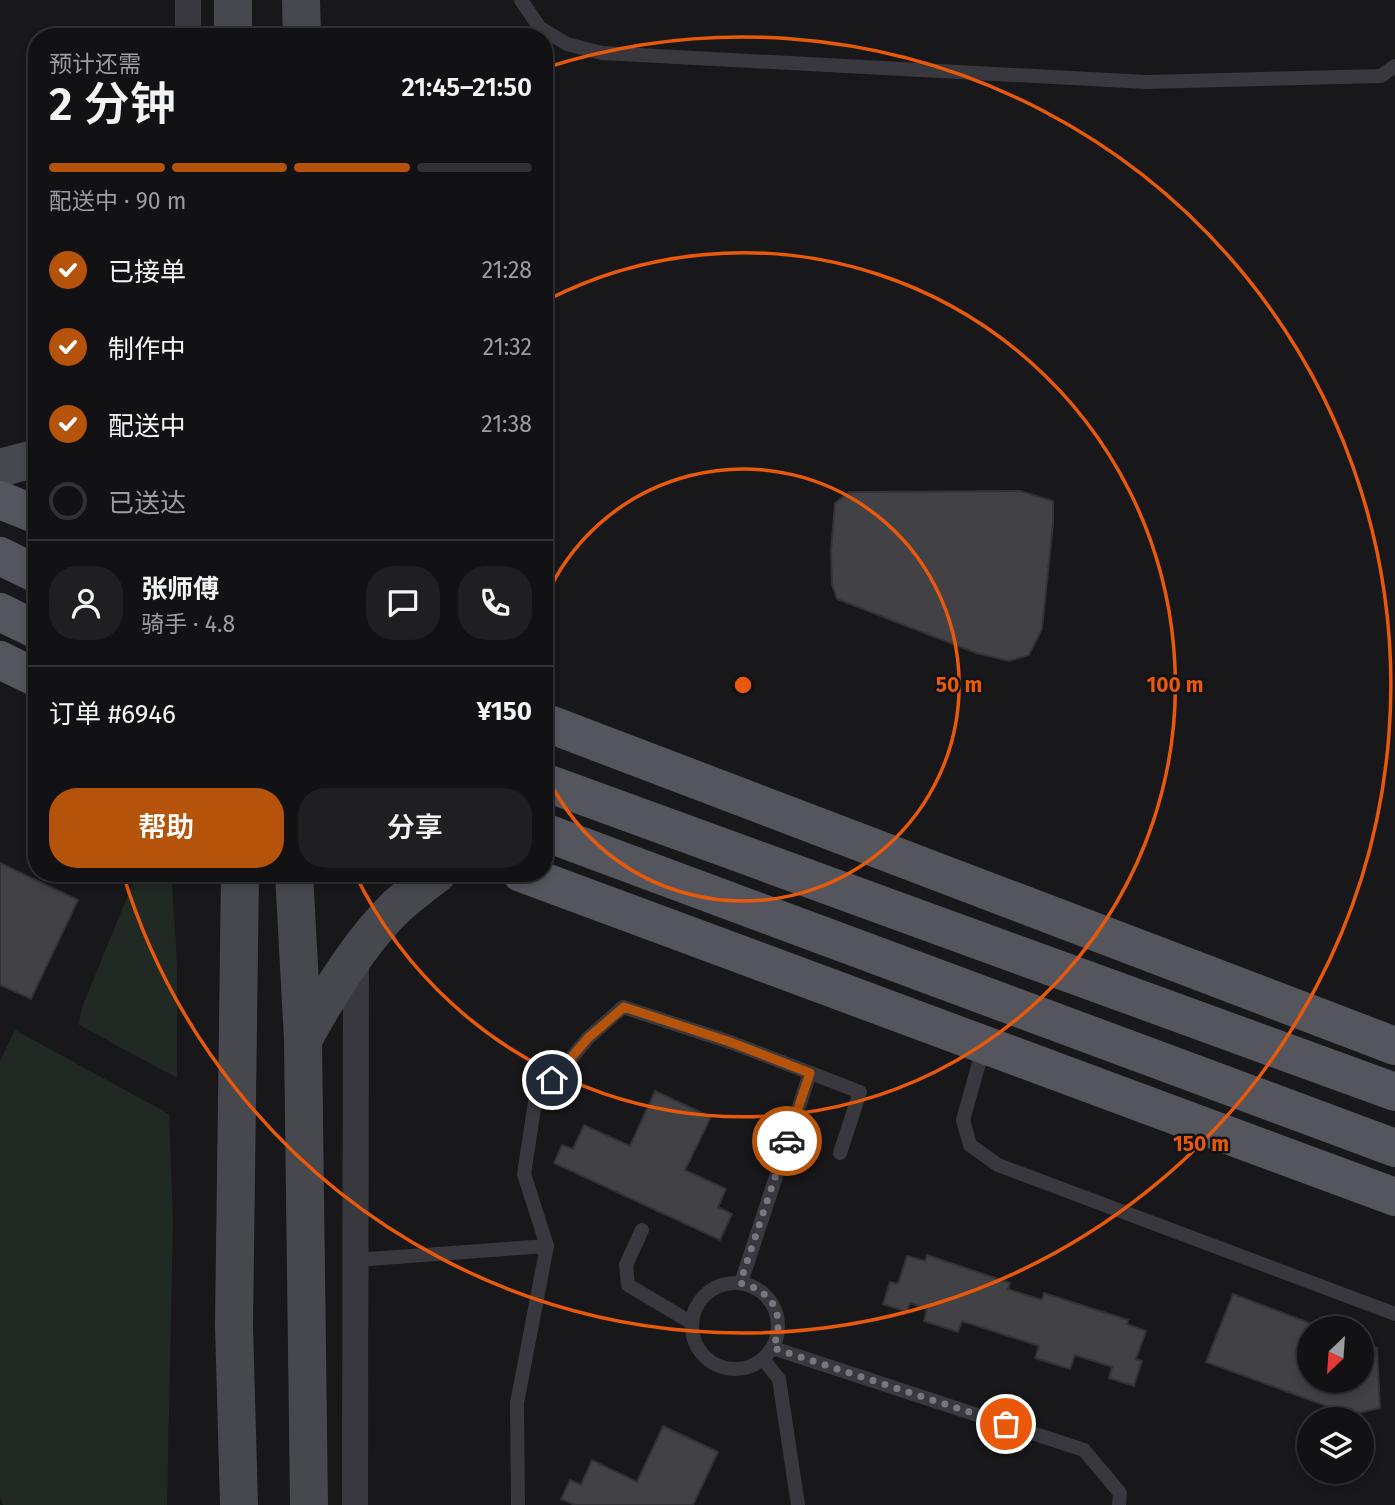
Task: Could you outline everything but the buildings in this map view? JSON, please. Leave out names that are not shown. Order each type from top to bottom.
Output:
[{"type":"main road","points":[[233,0],[233,28]]},
{"type":"main road","points":[[302,0],[302,28]]},
{"type":"main road","points":[[0,468],[28,460]]},
{"type":"main road","points":[[0,500],[28,511]]},
{"type":"main road","points":[[0,556],[28,570]]},
{"type":"main road","points":[[0,612],[28,626]]},
{"type":"main road","points":[[0,660],[28,674]]},
{"type":"main road","points":[[553,725],[1395,1046]]},
{"type":"main road","points":[[553,785],[1395,1092]]},
{"type":"main road","points":[[553,835],[1395,1148]]},
{"type":"main road","points":[[239,1505],[234,1325],[240,882]]},
{"type":"main road","points":[[294,882],[303,1040],[309,1505]]},
{"type":"main road","points":[[303,1040],[325,1000],[356,956],[395,908],[427,882]]},
{"type":"main road","points":[[546,882],[1395,1197]]},
{"type":"street","points":[[188,0],[188,28]]},
{"type":"street","points":[[355,1505],[356,956]]},
{"type":"lane","points":[[521,0],[540,28]]},
{"type":"lane","points":[[553,36],[566,44],[602,53],[843,68],[1146,82],[1381,76],[1395,66]]},
{"type":"lane","points":[[518,1505],[517,1403],[547,1246],[524,1174],[535,1102],[588,1038],[624,1007],[730,1042],[860,1092],[840,1153]]},
{"type":"lane","points":[[984,1045],[963,1120],[970,1145],[998,1166],[1395,1314]]},
{"type":"lane","points":[[740,1283],[810,1073]]},
{"type":"lane","points":[[642,1230],[626,1265],[628,1285],[692,1323]]},
{"type":"lane","points":[[355,1260],[547,1246]]},
{"type":"lane","points":[[726,1283],[740,1283],[754,1286],[766,1294],[774,1306],[778,1335],[768,1353],[744,1368],[722,1367],[699,1350],[693,1337],[695,1309],[702,1297],[713,1288],[726,1283]]},
{"type":"lane","points":[[768,1353],[779,1379],[797,1505]]},
{"type":"lane","points":[[768,1353],[1084,1450],[1120,1493],[1119,1505]]},
{"type":"shaded area","points":[[133,882],[172,883],[177,964],[177,1078],[79,1025],[81,1010]]},
{"type":"shaded area","points":[[15,1030],[169,1114],[173,1222],[167,1505],[3,1505],[0,1497],[0,1061]]},
{"type":"way so far","points":[[787,1141],[740,1283],[754,1286],[766,1294],[774,1306],[778,1335],[773,1348],[1006,1424]]},
{"type":"route","points":[[552,1080],[588,1038],[624,1007],[730,1042],[810,1073],[787,1141]]}]
